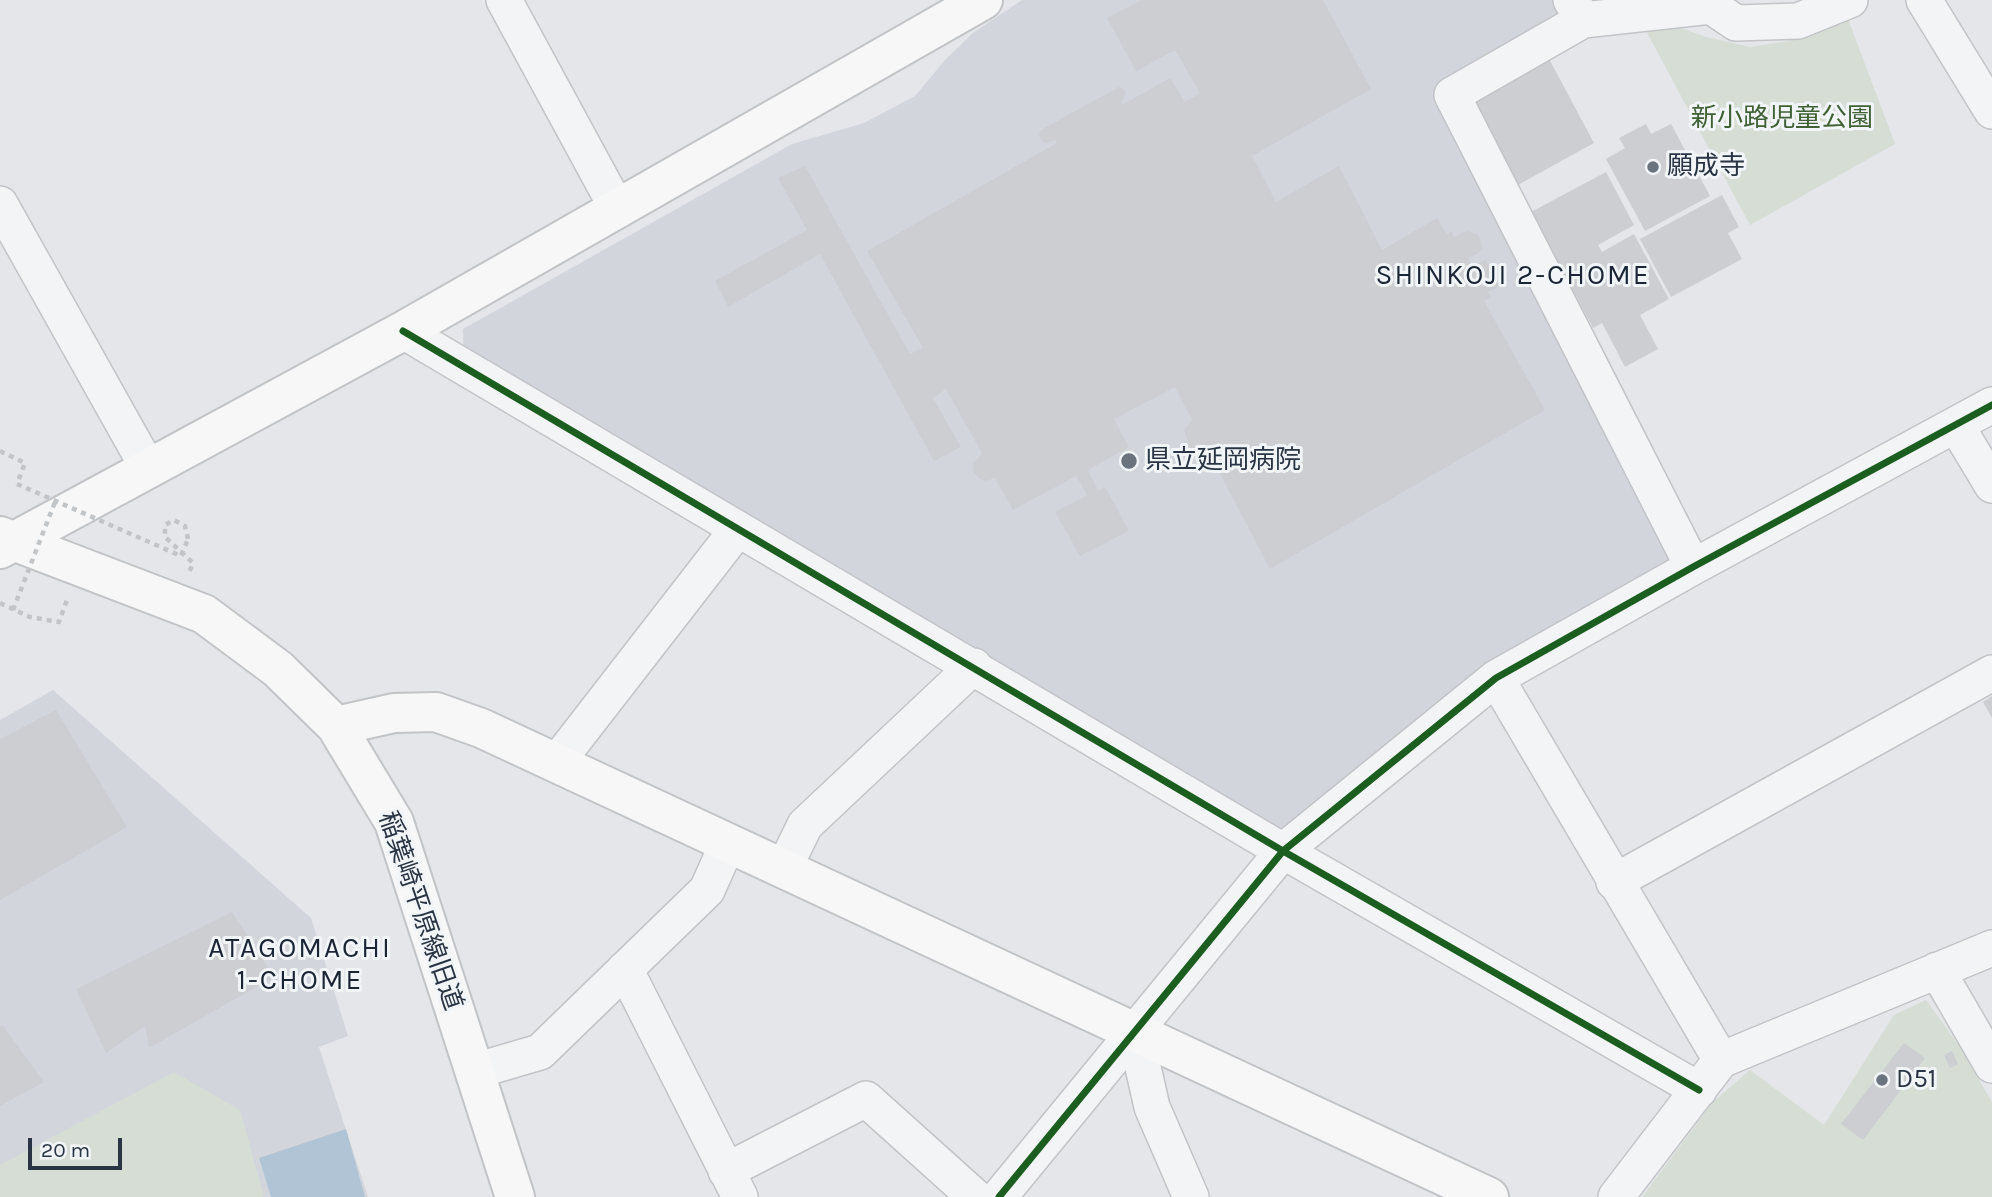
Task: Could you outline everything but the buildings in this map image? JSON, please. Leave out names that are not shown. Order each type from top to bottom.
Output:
[{"type":"street","points":[[504,0],[618,210]]},
{"type":"street","points":[[4,542],[403,331],[983,0]]},
{"type":"street","points":[[1693,567],[1452,95],[1577,10],[1709,3],[1736,23],[1798,21],[1850,0]]},
{"type":"street","points":[[1924,0],[1992,111]]},
{"type":"street","points":[[0,204],[148,468]]},
{"type":"street","points":[[403,331],[1283,851],[1699,1090]]},
{"type":"street","points":[[999,1197],[1283,851],[1496,678],[1693,567],[1992,405]]},
{"type":"street","points":[[1956,425],[1992,485]]},
{"type":"street","points":[[557,762],[737,530]]},
{"type":"street","name":"稲葉崎平原線旧道","points":[[4,542],[204,614],[278,669],[336,726],[394,822],[515,1197]]},
{"type":"street","points":[[784,868],[805,825],[974,666]]},
{"type":"street","points":[[1614,882],[1992,673]]},
{"type":"street","points":[[1496,678],[1721,1060]]},
{"type":"street","points":[[336,726],[394,713],[436,712],[481,728],[1489,1197]]},
{"type":"street","points":[[475,1071],[540,1052],[707,890],[728,843]]},
{"type":"street","points":[[1616,1197],[1721,1060],[1992,948]]},
{"type":"street","points":[[625,969],[733,1184],[866,1099],[975,1197]]},
{"type":"street","points":[[1937,970],[1992,1065]]},
{"type":"street","points":[[1135,1032],[1152,1107],[1191,1197]]},
{"type":"path","points":[[0,451],[25,463],[17,484],[181,556],[188,539],[185,526],[174,520],[165,525],[165,537],[193,564]]},
{"type":"path","points":[[13,610],[55,502]]},
{"type":"path","points":[[0,603],[30,617],[59,622]]},
{"type":"shaded area","name":"県立延岡病院","points":[[1022,0],[1555,0],[1565,17],[1436,91],[1675,561],[1474,675],[1279,831],[464,360],[463,329],[792,144],[864,123],[915,96],[945,60],[973,33]]},
{"type":"shaded area","points":[[53,690],[311,918],[348,1036],[319,1047],[368,1197],[0,1197],[0,720]]},
{"type":"green space","name":"新小路児童公園","points":[[1848,19],[1895,144],[1750,225],[1644,27],[1670,24],[1706,37],[1750,47],[1789,41]]},
{"type":"green space","points":[[1926,1000],[1958,1044],[1992,1102],[1992,1197],[1642,1197],[1713,1102],[1750,1070],[1824,1125],[1894,1015]]},
{"type":"green space","points":[[174,1072],[240,1110],[264,1197],[0,1197],[0,1165]]},
{"type":"water","points":[[346,1129],[365,1197],[271,1197],[259,1158]]},
{"type":"cycle path","points":[[403,331],[1283,851],[1699,1090]]},
{"type":"cycle path","points":[[999,1197],[1283,851],[1496,678],[1693,567],[1992,405]]},
{"type":"place","name":"願成寺","points":[[1653,167]]},
{"type":"place","name":"県立延岡病院","points":[[1129,461]]},
{"type":"place","name":"D51","points":[[1882,1080]]},
{"type":"district","name":"SHINKOJI 2-CHOME","points":[[1513,276]]},
{"type":"district","name":"ATAGOMACHI 1-CHOME","points":[[300,965]]}]
